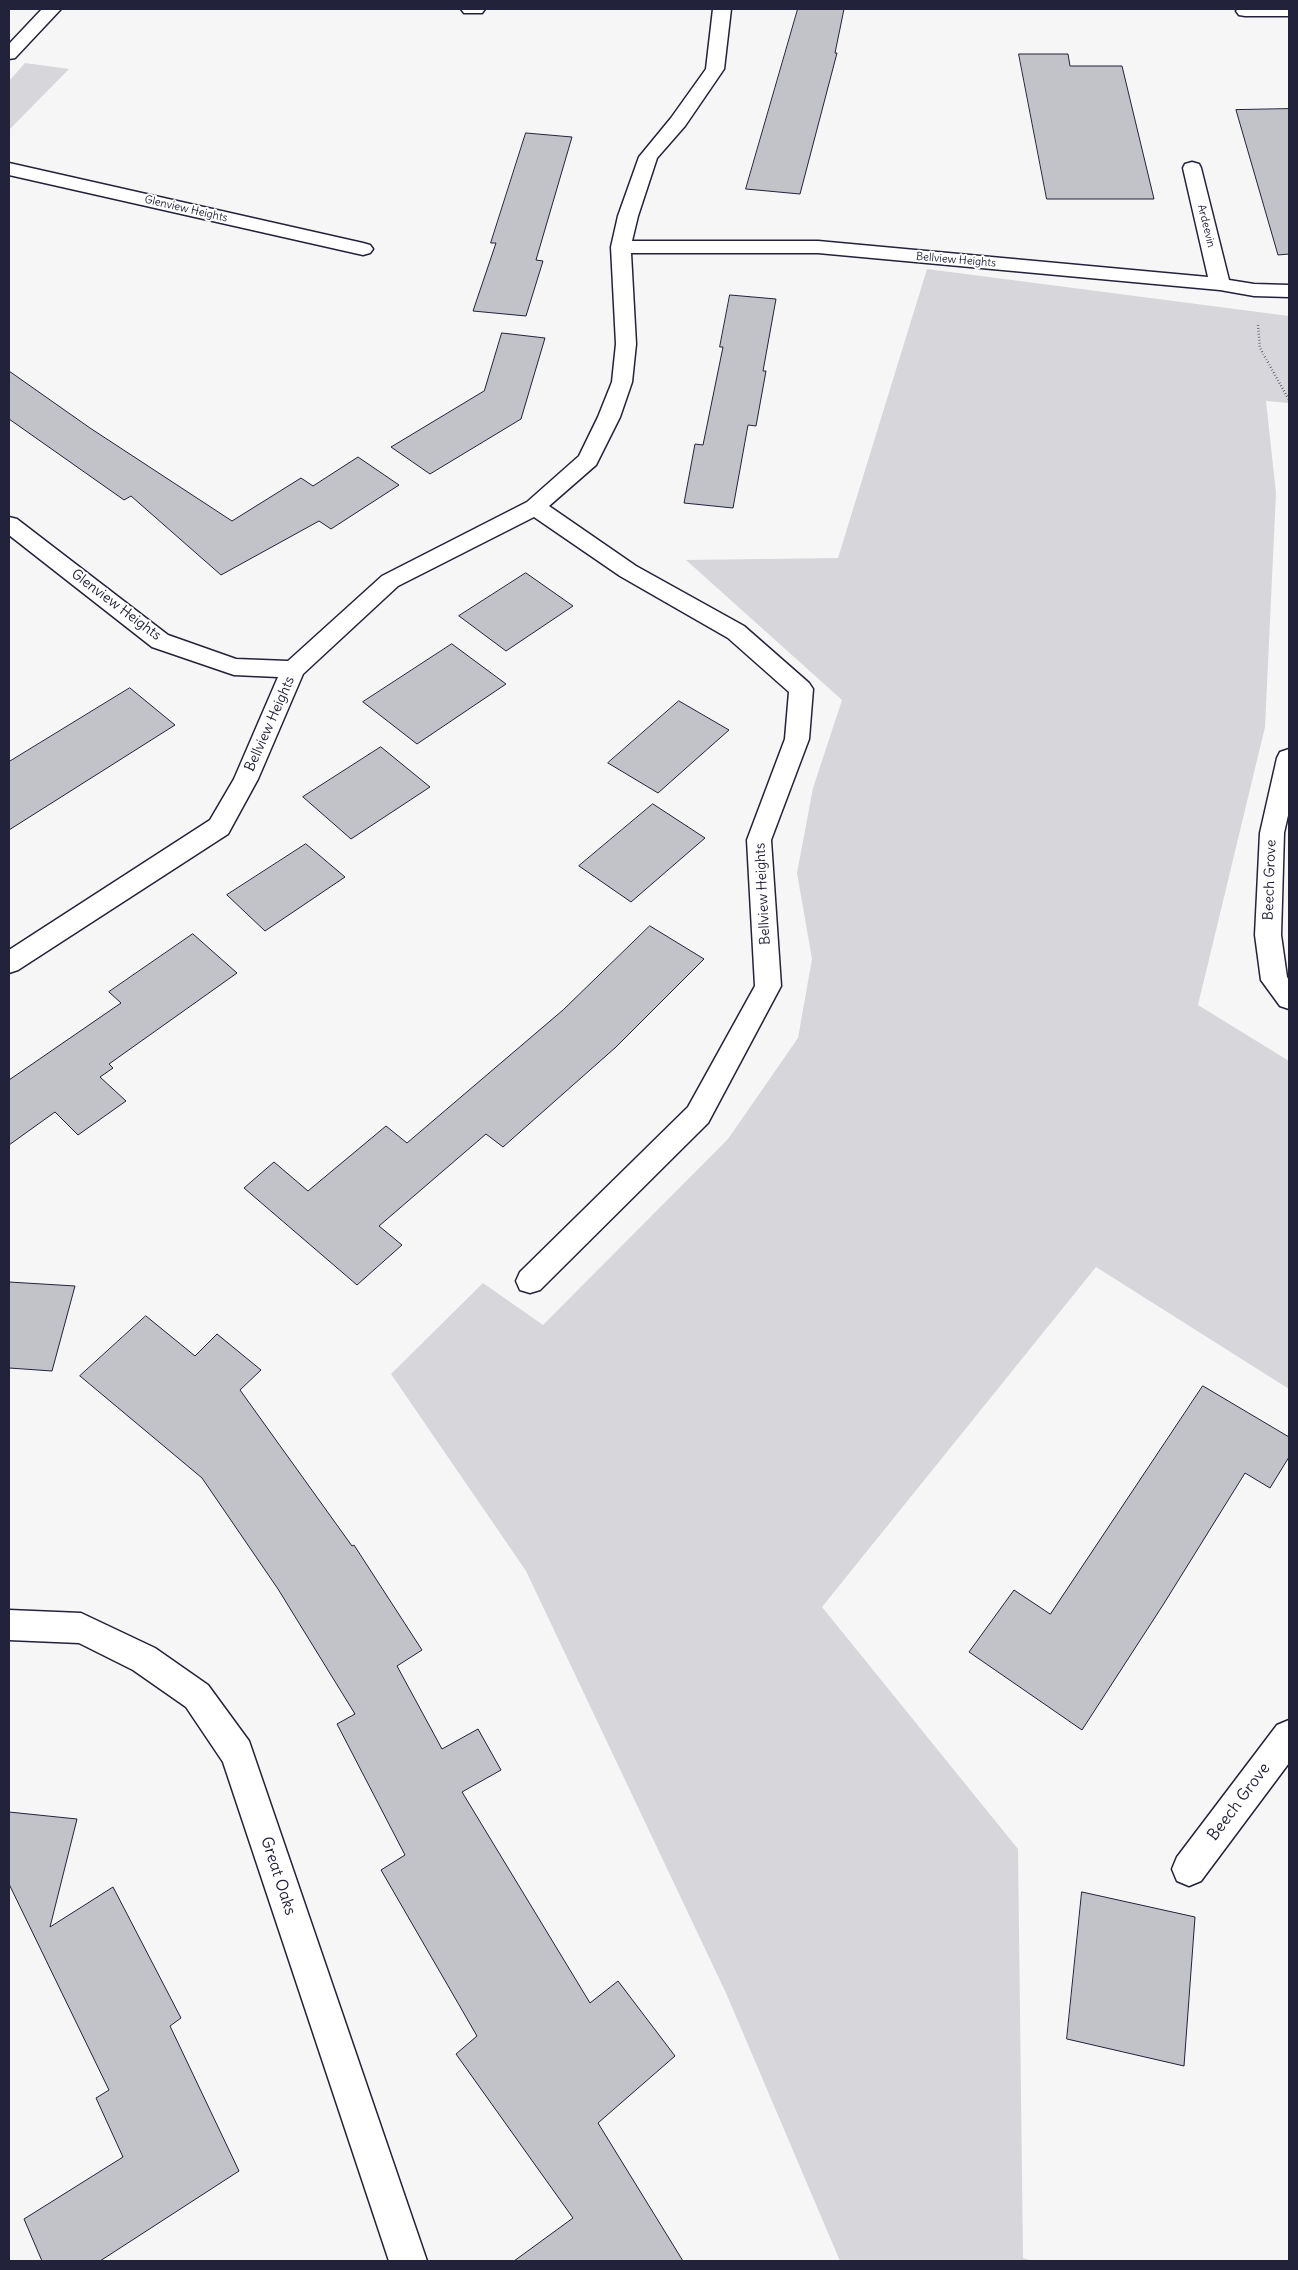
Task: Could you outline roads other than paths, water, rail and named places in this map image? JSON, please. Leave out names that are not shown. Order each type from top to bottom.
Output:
[{"type":"street","points":[[9,54],[52,9]]},
{"type":"street","points":[[470,9],[476,9]]},
{"type":"street","name":"Bellview Heights","points":[[9,964],[219,827],[246,779],[293,670],[390,581],[535,507],[588,460],[609,417],[622,382],[626,344],[622,247],[628,216],[648,158],[678,122],[715,69],[722,9]]},
{"type":"street","points":[[1245,11],[1289,11]]},
{"type":"street","name":"Ardeevin","points":[[1192,168],[1220,284]]},
{"type":"street","name":"Glenview Heights","points":[[9,170],[363,249]]},
{"type":"street","name":"Bellview Heights","points":[[622,247],[818,247],[1220,284],[1254,290],[1289,291]]},
{"type":"street","name":"Bellview Heights","points":[[530,1281],[698,1115],[768,986],[759,840],[797,739],[802,689],[736,632],[628,571],[535,507]]},
{"type":"street","name":"Glenview Heights","points":[[9,524],[160,640],[234,667],[293,670]]},
{"type":"street","name":"Beech Grove","points":[[1289,758],[1272,833],[1268,935],[1274,980],[1289,999]]},
{"type":"street","name":"Great Oaks","points":[[9,1625],[81,1628],[144,1658],[197,1696],[237,1753],[341,2067],[408,2261]]},
{"type":"street","name":"Beech Grove","points":[[1189,1869],[1289,1736]]}]
